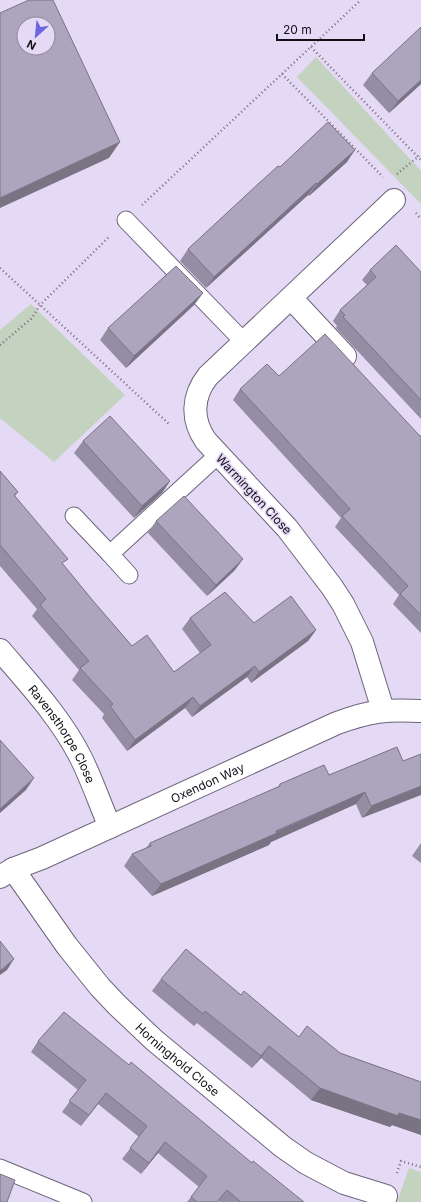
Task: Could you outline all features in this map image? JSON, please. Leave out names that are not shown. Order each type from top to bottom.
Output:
[{"type":"street","name":"Warmington Close","points":[[383,710],[362,642],[343,604],[332,587],[287,528],[206,441],[198,426],[195,402],[200,388],[208,376],[398,197]]},
{"type":"street","points":[[291,298],[356,368]]},
{"type":"street","name":"Ravensthorpe Close","points":[[0,650],[51,712],[71,741],[81,759],[110,827]]},
{"type":"street","name":"Oxendon Way","points":[[7,873],[326,728],[360,715],[383,710],[421,711]]},
{"type":"street","name":"Horninghold Close","points":[[7,873],[56,930],[83,967],[117,1005],[154,1040],[283,1147],[306,1163],[344,1183],[386,1196]]},
{"type":"lane","points":[[126,220],[244,342]]},
{"type":"lane","points":[[110,554],[218,455]]},
{"type":"lane","points":[[74,516],[129,575]]},
{"type":"lane","points":[[0,1168],[74,1200]]},
{"type":"path","points":[[0,345],[32,318],[40,305],[126,220],[361,0]]},
{"type":"path","points":[[311,47],[421,160]]},
{"type":"path","points":[[282,74],[398,197],[421,219]]},
{"type":"path","points":[[0,268],[169,424],[198,426]]},
{"type":"green space","points":[[316,57],[421,171],[421,204],[297,77]]},
{"type":"green space","points":[[31,304],[125,395],[54,462],[0,418],[0,330]]},
{"type":"green space","points":[[409,1168],[421,1172],[421,1202],[397,1202]]},
{"type":"building","points":[[29,0],[53,0],[120,142],[0,198],[0,13]]},
{"type":"building","points":[[421,27],[421,80],[398,101],[372,73]]},
{"type":"building","points":[[328,122],[355,150],[317,184],[316,183],[214,277],[188,249]]},
{"type":"building","points":[[396,245],[421,272],[421,400],[343,317],[345,315],[340,310],[376,277],[370,270]]},
{"type":"building","points":[[176,266],[203,293],[134,356],[108,328]]},
{"type":"building","points":[[325,334],[421,436],[421,615],[400,594],[408,586],[342,516],[350,509],[240,389],[267,364],[279,376]]},
{"type":"building","points":[[110,416],[170,481],[142,506],[83,441]]},
{"type":"building","points":[[0,471],[18,492],[14,495],[68,559],[62,563],[132,646],[147,635],[174,672],[211,645],[190,618],[225,592],[254,623],[291,596],[316,630],[259,672],[255,666],[200,706],[193,697],[135,740],[110,706],[113,704],[80,668],[89,661],[40,605],[46,599],[0,545]]},
{"type":"building","points":[[184,496],[243,559],[216,585],[156,521]]},
{"type":"building","points":[[0,740],[34,778],[0,809]]},
{"type":"building","points":[[397,747],[403,761],[421,754],[421,786],[371,806],[365,792],[161,884],[132,854],[151,846],[150,843],[324,765],[329,775]]},
{"type":"building","points":[[0,941],[14,959],[0,971]]},
{"type":"building","points":[[186,949],[241,995],[244,991],[299,1037],[307,1026],[340,1053],[421,1082],[421,1120],[399,1113],[398,1116],[320,1088],[269,1046],[261,1056],[205,1011],[203,1014],[161,979]]},
{"type":"building","points":[[64,1012],[129,1065],[131,1062],[252,1163],[253,1161],[304,1202],[241,1202],[227,1190],[217,1202],[197,1202],[191,1197],[207,1176],[165,1142],[149,1163],[130,1148],[147,1126],[106,1093],[89,1115],[69,1101],[86,1080],[38,1041]]},
{"type":"building","points":[[0,1174],[15,1180],[7,1202],[0,1202]]}]
